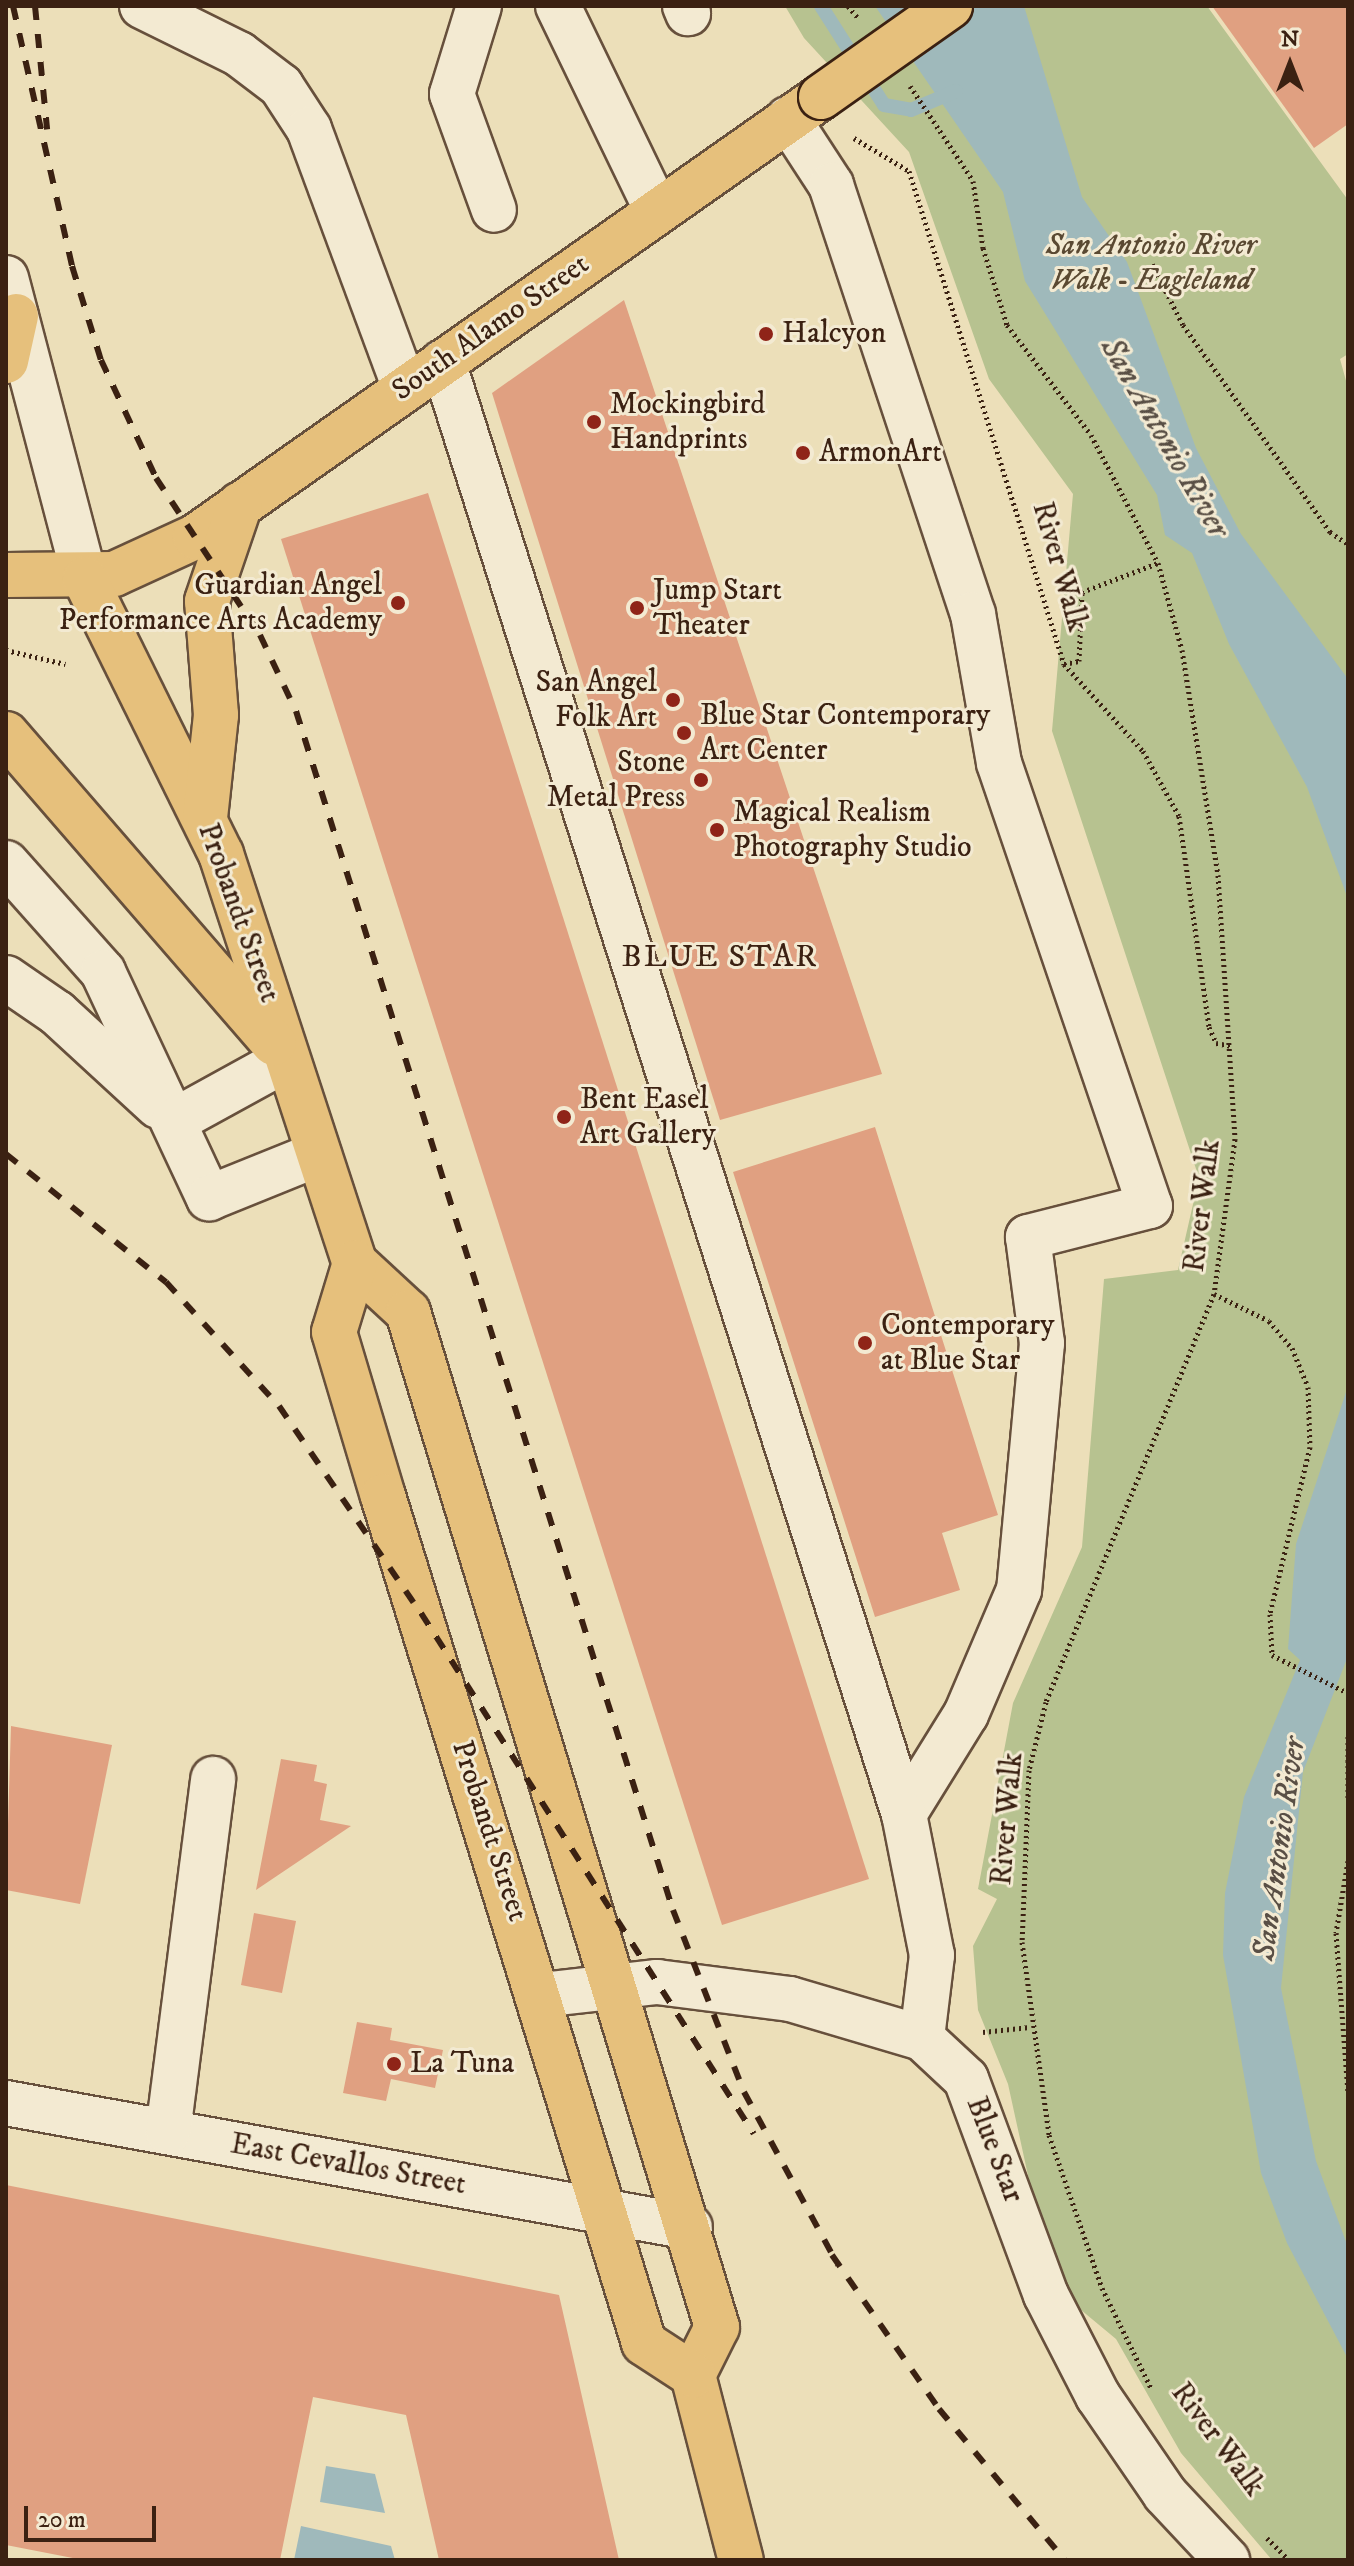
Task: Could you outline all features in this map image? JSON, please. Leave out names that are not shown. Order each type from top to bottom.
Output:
[{"type":"main road","name":"South Alamo Street","points":[[6,575],[85,579],[147,564],[240,504],[950,6]]},
{"type":"main road","points":[[6,361],[11,297]]},
{"type":"main road","points":[[205,818],[216,715],[207,601],[240,504]]},
{"type":"main road","name":"Probandt Street","points":[[85,579],[205,818],[254,938],[287,1059],[355,1263],[408,1312],[690,2227],[717,2327],[693,2375],[644,2343],[541,1995],[334,1332],[355,1263]]},
{"type":"main road","points":[[6,734],[287,1059]]},
{"type":"main road","points":[[693,2375],[741,2560]]},
{"type":"street","points":[[142,6],[239,54],[281,86],[309,129],[405,389]]},
{"type":"street","points":[[479,6],[452,94],[494,210]]},
{"type":"street","points":[[558,6],[657,211]]},
{"type":"street","points":[[805,108],[816,162],[831,185],[973,614],[999,763],[1150,1206],[1028,1237],[1042,1343],[1019,1590],[966,1714],[904,1814]]},
{"type":"street","points":[[11,297],[85,579]]},
{"type":"street","points":[[443,362],[904,1814],[932,1955],[922,2038]]},
{"type":"street","points":[[6,863],[103,972],[209,1198],[318,1154]]},
{"type":"street","points":[[57,1013],[103,972]]},
{"type":"street","points":[[6,978],[57,1013],[174,1121]]},
{"type":"street","points":[[174,1121],[287,1059]]},
{"type":"street","points":[[168,2132],[213,1779]]},
{"type":"street","name":"Blue Star","points":[[541,1995],[657,1982],[790,1999],[922,2038],[966,2079],[1046,2295],[1098,2396],[1165,2494],[1227,2560]]},
{"type":"street","name":"East Cevallos Street","points":[[6,2103],[690,2227]]},
{"type":"path","name":"River Walk","points":[[917,94],[973,181],[983,248],[1007,325],[1091,435],[1158,563],[1202,759],[1232,1046],[1235,1139],[1214,1294],[1046,1702],[1029,1770],[1022,1942],[1049,2135],[1102,2288],[1154,2395]]},
{"type":"path","name":"River Walk","points":[[816,162],[858,135],[909,171],[1064,664],[1143,751],[1179,816],[1209,1027],[1216,1043],[1232,1046]]},
{"type":"path","points":[[1152,264],[1183,325],[1330,532],[1348,544]]},
{"type":"path","points":[[1064,664],[1079,661],[1082,592],[1158,563]]},
{"type":"path","points":[[6,650],[27,649],[65,664]]},
{"type":"path","points":[[1214,1294],[1269,1321],[1292,1348],[1308,1387],[1310,1447],[1270,1614],[1272,1655],[1348,1693]]},
{"type":"path","points":[[1348,1736],[1348,1800]]},
{"type":"path","points":[[1348,1861],[1336,1933],[1348,2094]]},
{"type":"path","name":"River Walk","points":[[1260,2530],[1289,2560]]},
{"type":"green space","name":"San Antonio River Walk - Eagleland","points":[[785,6],[1207,6],[1348,200],[1348,354],[1340,359],[1348,388],[1348,2560],[1272,2560],[1181,2453],[1116,2339],[1063,2295],[1036,2212],[1008,2084],[978,2010],[973,1946],[997,1899],[978,1889],[1013,1703],[1082,1547],[1104,1279],[1178,1270],[1199,1178],[1052,731],[1073,494],[989,379],[909,152],[804,38]]},
{"type":"water","name":"San Antonio River","points":[[875,6],[1024,6],[1082,197],[1127,262],[1196,448],[1241,534],[1348,679],[1348,899],[1307,787],[1229,644],[1192,553],[1165,535],[1157,495],[1025,281],[1003,192]]},
{"type":"water","name":"San Antonio River","points":[[1348,1386],[1348,1656],[1303,1772],[1281,1988],[1316,2161],[1348,2247],[1348,2359],[1287,2243],[1261,2173],[1223,1955],[1225,1893],[1244,1797],[1300,1660],[1288,1649],[1296,1544]]},
{"type":"water","points":[[326,2466],[375,2474],[385,2513],[320,2502]]},
{"type":"water","points":[[301,2526],[391,2546],[395,2560],[294,2560]]},
{"type":"building","points":[[1212,6],[1348,6],[1348,124],[1314,148]]},
{"type":"building","name":"Blue Star Contemporary Art Center","points":[[624,300],[882,1074],[720,1120],[492,393]]},
{"type":"building","points":[[428,493],[869,1879],[722,1925],[281,539]]},
{"type":"building","name":"Contemporary at Blue Star","points":[[875,1127],[998,1515],[942,1533],[960,1590],[875,1617],[733,1172]]},
{"type":"building","points":[[11,1726],[112,1745],[80,1904],[6,1890]]},
{"type":"building","points":[[281,1759],[317,1765],[314,1781],[327,1784],[320,1820],[351,1826],[256,1890]]},
{"type":"building","points":[[254,1913],[296,1921],[282,1993],[241,1985]]},
{"type":"building","name":"La Tuna","points":[[357,2022],[392,2028],[390,2040],[443,2050],[435,2088],[391,2079],[386,2101],[343,2093]]},
{"type":"building","points":[[6,2185],[559,2295],[619,2560],[439,2560],[406,2415],[313,2397],[280,2560],[83,2560],[6,2545]]},
{"type":"waterway","points":[[821,6],[884,105],[911,110],[956,91]]},
{"type":"railway","points":[[13,6],[72,266],[101,360],[156,478],[260,635],[296,711],[673,1910],[744,2092],[838,2265]]},
{"type":"railway","points":[[35,6],[47,129]]},
{"type":"railway","points":[[6,1154],[166,1282],[279,1406],[421,1613],[754,2134]]},
{"type":"railway","points":[[832,2255],[939,2409],[1065,2560]]},
{"type":"place","name":"Halcyon","points":[[766,334]]},
{"type":"place","name":"Mockingbird Handprints","points":[[594,422]]},
{"type":"place","name":"ArmonArt","points":[[803,453]]},
{"type":"place","name":"Guardian Angel Performance Arts Academy","points":[[398,603]]},
{"type":"place","name":"Jump Start Theater","points":[[637,608]]},
{"type":"place","name":"San Angel Folk Art","points":[[673,700]]},
{"type":"place","name":"Blue Star Contemporary Art Center","points":[[684,733]]},
{"type":"place","name":"Stone Metal Press","points":[[701,780]]},
{"type":"place","name":"Magical Realism Photography Studio","points":[[717,830]]},
{"type":"place","name":"Bent Easel Art Gallery","points":[[564,1117]]},
{"type":"place","name":"Contemporary at Blue Star","points":[[865,1343]]},
{"type":"place","name":"La Tuna","points":[[394,2064]]},
{"type":"district","name":"BLUE STAR","points":[[720,957]]}]
